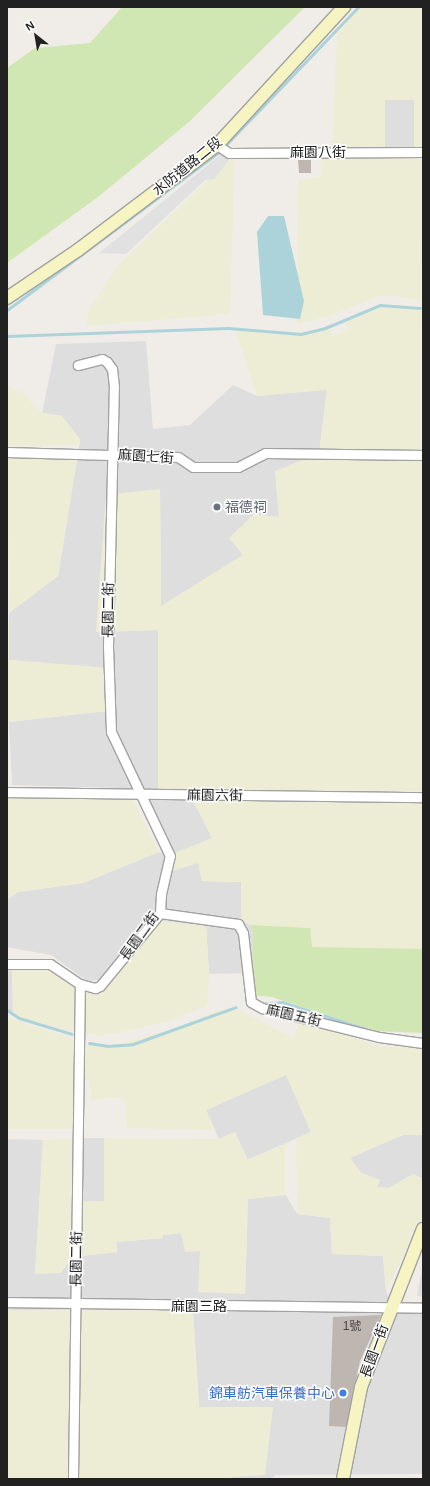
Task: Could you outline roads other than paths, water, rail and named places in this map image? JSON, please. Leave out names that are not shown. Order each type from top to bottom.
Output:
[{"type":"street","name":"水防道路二段","points":[[7,298],[78,250],[217,145],[344,7]]},
{"type":"street","name":"麻園八街","points":[[217,145],[229,153],[423,152]]},
{"type":"street","name":"長園二街","points":[[72,1479],[80,984],[95,988],[100,986],[160,913],[161,894],[170,856],[111,732],[108,647],[111,453],[114,387],[112,369],[102,359],[78,365]]},
{"type":"street","name":"麻園七街","points":[[7,452],[111,453],[178,457],[193,468],[238,467],[265,453],[423,454]]},
{"type":"street","name":"麻園六街","points":[[7,792],[423,797]]},
{"type":"street","name":"麻園五街","points":[[160,913],[238,924],[243,933],[251,1002],[262,1008],[379,1037],[423,1043]]},
{"type":"street","points":[[7,964],[50,964],[80,984]]},
{"type":"street","name":"長園一街","points":[[343,1479],[361,1387],[390,1307],[423,1229]]},
{"type":"street","name":"麻園三路","points":[[7,1302],[76,1305],[423,1308]]},
{"type":"water","points":[[268,216],[284,216],[304,301],[300,319],[263,315],[257,232]]},
{"type":"waterway","points":[[7,310],[218,153],[358,7]]},
{"type":"waterway","points":[[7,336],[228,328],[301,334],[325,328],[380,305],[420,308]]},
{"type":"waterway","points":[[260,1004],[282,1002],[366,1029]]},
{"type":"waterway","points":[[89,1043],[107,1046],[133,1044],[236,1007]]},
{"type":"waterway","points":[[7,1010],[19,1018],[72,1034]]},
{"type":"place","name":"福德祠","points":[[217,507]]},
{"type":"place","name":"錦車舫汽車保養中心","points":[[343,1393]]}]
